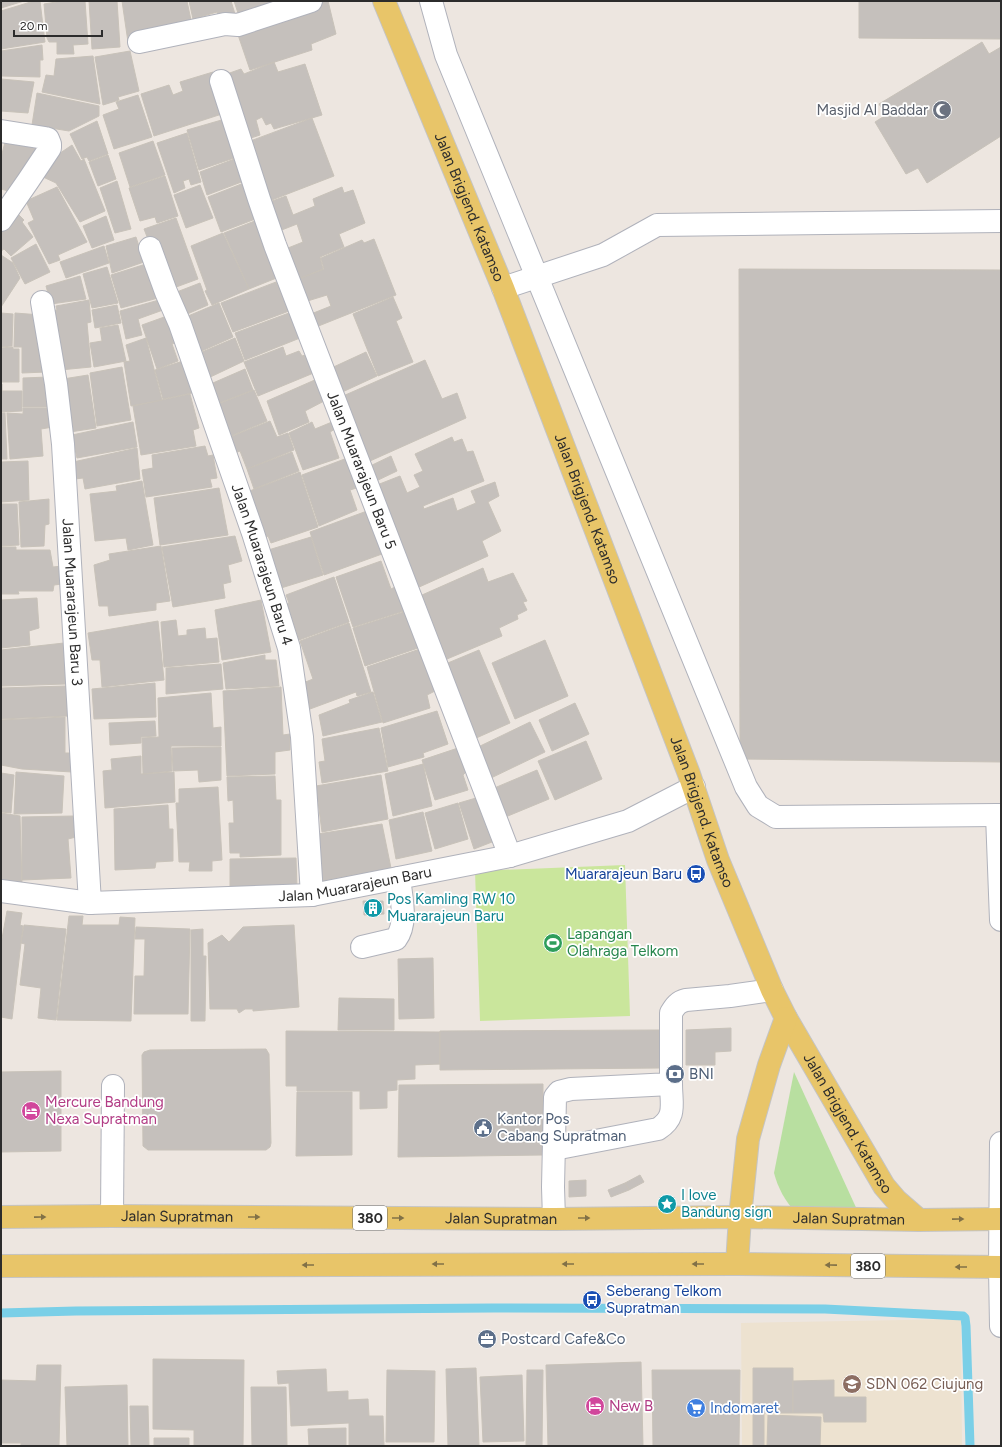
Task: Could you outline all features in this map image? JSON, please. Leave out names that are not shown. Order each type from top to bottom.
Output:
[{"type":"main road","name":"Jalan Brigjend. Katamso","points":[[384,1],[502,288],[694,787],[718,860],[772,990],[786,1018],[884,1186],[896,1200],[919,1220]]},
{"type":"main road","points":[[737,1264],[748,1139],[769,1065],[786,1018]]},
{"type":"main road","name":"Jalan Supratman","points":[[1,1217],[740,1217],[919,1220],[1001,1219]]},
{"type":"main road","name":"380","points":[[1,1266],[737,1264],[1000,1267]]},
{"type":"street","points":[[139,42],[225,24],[238,25],[311,1]]},
{"type":"street","points":[[431,1],[446,55],[746,786],[758,806],[776,817],[999,815],[1001,920]]},
{"type":"street","name":"Jalan Muararajeun Baru 5","points":[[221,81],[275,244],[510,856]]},
{"type":"street","points":[[1,131],[48,138],[50,148],[1,220]]},
{"type":"street","points":[[502,288],[603,255],[657,225],[1001,222]]},
{"type":"street","name":"Jalan Muararajeun Baru 4","points":[[150,248],[166,292],[180,324],[253,533],[289,648],[302,737],[312,895]]},
{"type":"street","name":"Jalan Muararajeun Baru 3","points":[[42,302],[56,384],[63,444],[90,903]]},
{"type":"street","name":"Jalan Muararajeun Baru","points":[[1,891],[90,903],[312,895],[510,856],[628,821],[694,787]]},
{"type":"street","points":[[362,947],[396,939],[401,932],[403,914],[399,878]]},
{"type":"street","points":[[554,1149],[658,1129],[672,1114],[671,1013],[676,1006],[686,1000],[772,990]]},
{"type":"street","points":[[554,1218],[553,1187],[555,1097],[559,1092],[571,1089],[671,1084]]},
{"type":"street","points":[[112,1216],[113,1086]]},
{"type":"street","points":[[1001,1143],[1001,1326]]},
{"type":"shaded area","name":"SDN 062 Ciujung","points":[[961,1319],[962,1446],[742,1446],[741,1323]]},
{"type":"green space","name":"Lapangan Olahraga Telkom","points":[[625,865],[630,1016],[480,1021],[475,871]]},
{"type":"green space","points":[[794,1072],[859,1214],[796,1213],[788,1204],[780,1189],[774,1173]]},
{"type":"building","points":[[1,1],[24,1],[1,8]]},
{"type":"building","points":[[34,1],[40,1],[45,42],[1,49],[1,11]]},
{"type":"building","points":[[62,1],[85,1],[88,44],[73,45],[74,54],[57,54],[57,42],[49,42],[47,38],[44,4]]},
{"type":"building","points":[[89,1],[117,1],[120,47],[92,49]]},
{"type":"building","points":[[122,1],[187,1],[192,25],[128,42]]},
{"type":"building","points":[[189,1],[231,1],[235,14],[219,18],[217,12],[193,19]]},
{"type":"building","points":[[234,1],[278,1],[238,13]]},
{"type":"building","points":[[316,1],[328,1],[336,34],[311,44],[312,50],[250,70],[236,29]]},
{"type":"building","points":[[859,1],[1001,1],[1001,39],[859,38]]},
{"type":"building","name":"Masjid Al Baddar","points":[[982,42],[989,54],[1001,47],[1001,136],[927,183],[918,168],[906,174],[875,122],[886,115],[879,104]]},
{"type":"building","points":[[42,45],[43,60],[40,60],[40,77],[1,76],[1,51]]},
{"type":"building","points":[[130,51],[139,91],[118,97],[119,100],[103,105],[95,57]]},
{"type":"building","points":[[93,56],[100,104],[42,92],[46,75],[54,76],[56,59]]},
{"type":"building","points":[[274,62],[278,72],[305,64],[322,115],[274,129],[271,123],[266,125],[262,117],[256,120],[260,135],[245,140],[224,75],[241,69],[244,74]]},
{"type":"building","points":[[213,72],[225,113],[154,136],[141,94],[169,85],[173,95],[183,91],[180,82]]},
{"type":"building","points":[[1,79],[34,82],[28,113],[1,111]]},
{"type":"building","points":[[37,93],[99,106],[99,116],[69,131],[32,125]]},
{"type":"building","points":[[138,95],[152,137],[114,149],[103,115],[119,109],[116,102]]},
{"type":"building","points":[[312,118],[334,176],[264,203],[245,143]]},
{"type":"building","points":[[225,119],[237,157],[199,170],[187,130]]},
{"type":"building","points":[[97,121],[108,154],[89,161],[87,157],[82,159],[70,134]]},
{"type":"building","points":[[187,133],[201,182],[191,185],[189,179],[183,181],[185,188],[174,193],[157,143]]},
{"type":"building","points":[[6,138],[41,148],[16,193],[1,189],[1,158]]},
{"type":"building","points":[[153,141],[165,175],[130,187],[119,153]]},
{"type":"building","points":[[72,145],[81,161],[84,159],[105,211],[80,222],[56,183],[41,176],[50,160]]},
{"type":"building","points":[[108,155],[116,179],[98,186],[89,162]]},
{"type":"building","points":[[237,158],[244,181],[207,195],[200,172]]},
{"type":"building","points":[[165,176],[178,216],[157,223],[155,217],[140,221],[129,188]]},
{"type":"building","points":[[117,181],[131,229],[115,233],[100,188]]},
{"type":"building","points":[[244,183],[258,218],[221,232],[208,197]]},
{"type":"building","points":[[200,185],[213,218],[186,228],[174,195]]},
{"type":"building","points":[[57,187],[87,242],[58,255],[60,260],[49,264],[28,223],[34,220],[26,201]]},
{"type":"building","points":[[342,187],[344,193],[353,190],[365,223],[339,234],[344,247],[320,257],[323,269],[294,281],[283,250],[303,242],[297,224],[274,233],[264,204],[286,196],[293,215],[315,206],[313,199]]},
{"type":"building","points":[[14,210],[24,220],[22,222],[33,237],[11,256],[4,249],[1,251],[1,226]]},
{"type":"building","points":[[106,216],[114,240],[92,248],[83,226]]},
{"type":"building","points":[[176,218],[198,279],[168,290],[144,229]]},
{"type":"building","points":[[260,219],[279,277],[249,289],[224,233]]},
{"type":"building","points":[[223,233],[249,289],[212,305],[205,291],[207,290],[191,246]]},
{"type":"building","points":[[136,237],[144,262],[112,273],[106,246]]},
{"type":"building","points":[[374,239],[396,295],[311,329],[306,316],[331,306],[327,295],[301,303],[293,281],[324,269],[321,258],[362,240],[364,243]]},
{"type":"building","points":[[36,244],[50,272],[25,284],[11,258]]},
{"type":"building","points":[[104,246],[109,263],[66,278],[60,262]]},
{"type":"building","points":[[1,255],[13,263],[20,278],[1,307]]},
{"type":"building","points":[[146,264],[158,298],[121,308],[111,275]]},
{"type":"building","points":[[107,267],[118,303],[92,308],[83,274]]},
{"type":"building","points":[[739,269],[1001,270],[1001,762],[740,759]]},
{"type":"building","points":[[80,276],[86,299],[51,304],[46,286]]},
{"type":"building","points":[[276,282],[289,311],[233,332],[221,303]]},
{"type":"building","points":[[200,283],[208,305],[178,318],[169,295]]},
{"type":"building","points":[[393,297],[402,318],[396,321],[413,362],[378,376],[353,314]]},
{"type":"building","points":[[89,300],[91,322],[87,323],[91,367],[60,370],[51,311],[57,310],[56,306]]},
{"type":"building","points":[[159,300],[163,310],[138,319],[142,335],[126,339],[120,311]]},
{"type":"building","points":[[219,303],[233,337],[195,354],[181,319]]},
{"type":"building","points":[[117,305],[121,323],[95,328],[92,310]]},
{"type":"building","points":[[1,313],[13,314],[12,346],[1,347]]},
{"type":"building","points":[[15,313],[41,315],[46,372],[22,373],[22,347],[14,347]]},
{"type":"building","points":[[289,313],[300,338],[245,360],[235,333]]},
{"type":"building","points":[[167,316],[177,342],[172,344],[178,361],[157,369],[142,325]]},
{"type":"building","points":[[118,325],[126,361],[94,367],[90,343],[102,341],[100,328]]},
{"type":"building","points":[[146,338],[162,400],[131,406],[124,362],[130,361],[126,345]]},
{"type":"building","points":[[235,338],[244,361],[204,380],[195,355]]},
{"type":"building","points":[[13,347],[13,349],[19,349],[19,382],[1,382],[1,348]]},
{"type":"building","points":[[283,347],[286,356],[299,351],[302,356],[309,354],[316,372],[258,396],[244,362]]},
{"type":"building","points":[[366,352],[377,376],[338,394],[327,370]]},
{"type":"building","points":[[425,360],[442,399],[457,393],[466,418],[370,461],[343,396]]},
{"type":"building","points":[[183,361],[192,393],[163,399],[155,370]]},
{"type":"building","points":[[122,367],[131,420],[97,426],[90,373]]},
{"type":"building","points":[[245,369],[253,390],[214,405],[206,386]]},
{"type":"building","points":[[88,375],[96,428],[70,432],[63,379]]},
{"type":"building","points":[[48,377],[51,407],[23,407],[23,378]]},
{"type":"building","points":[[317,379],[326,400],[305,411],[309,422],[279,435],[267,401]]},
{"type":"building","points":[[1,384],[2,391],[22,391],[22,411],[1,412]]},
{"type":"building","points":[[254,390],[267,421],[224,439],[213,406]]},
{"type":"building","points":[[190,394],[199,428],[193,430],[196,446],[141,455],[133,406]]},
{"type":"building","points":[[23,408],[51,408],[53,427],[41,429],[43,456],[10,459],[7,413],[23,414]]},
{"type":"building","points":[[1,413],[5,413],[7,459],[1,459]]},
{"type":"building","points":[[270,421],[277,437],[288,433],[294,450],[247,469],[240,451],[230,455],[225,439]]},
{"type":"building","points":[[133,422],[137,447],[77,458],[72,435]]},
{"type":"building","points":[[312,422],[315,429],[332,422],[335,429],[330,432],[339,458],[303,470],[289,433]]},
{"type":"building","points":[[452,437],[454,442],[462,439],[467,452],[473,451],[484,481],[423,506],[424,509],[453,498],[457,511],[476,503],[471,491],[495,482],[499,496],[488,502],[501,531],[482,541],[488,556],[417,588],[377,485],[400,476],[407,493],[420,487],[414,475],[423,471],[415,454]]},
{"type":"building","points":[[205,446],[208,456],[213,455],[217,478],[210,479],[212,487],[146,497],[142,470],[153,468],[152,455]]},
{"type":"building","points":[[137,448],[140,479],[85,489],[83,478],[75,479],[73,462]]},
{"type":"building","points":[[292,452],[299,471],[254,489],[247,469]]},
{"type":"building","points":[[391,456],[397,471],[374,482],[368,467]]},
{"type":"building","points":[[350,457],[360,487],[350,490],[357,510],[319,526],[302,475]]},
{"type":"building","points":[[28,461],[29,500],[1,502],[1,462]]},
{"type":"building","points":[[300,472],[318,527],[271,543],[268,536],[262,539],[247,492]]},
{"type":"building","points":[[142,481],[153,545],[128,550],[126,538],[95,541],[90,494],[117,491],[116,486]]},
{"type":"building","points":[[219,488],[228,535],[160,545],[154,498]]},
{"type":"building","points":[[49,499],[49,524],[45,525],[44,546],[21,547],[19,502]]},
{"type":"building","points":[[1,504],[17,504],[19,545],[1,546]]},
{"type":"building","points":[[367,511],[382,554],[324,575],[310,532]]},
{"type":"building","points":[[235,536],[242,561],[228,565],[231,582],[223,584],[225,598],[173,607],[162,547]]},
{"type":"building","points":[[311,537],[323,575],[281,588],[265,551]]},
{"type":"building","points":[[161,546],[170,601],[156,603],[156,610],[109,616],[108,606],[99,606],[94,565],[110,560],[109,554]]},
{"type":"building","points":[[1,547],[16,547],[16,550],[50,550],[53,567],[62,566],[62,584],[54,585],[53,591],[18,591],[19,594],[1,594]]},
{"type":"building","points":[[381,561],[391,589],[395,587],[404,611],[353,627],[336,577]]},
{"type":"building","points":[[483,568],[488,582],[513,573],[527,601],[523,602],[527,610],[517,615],[518,619],[499,628],[502,636],[447,659],[422,595]]},
{"type":"building","points":[[334,577],[349,622],[299,640],[287,604],[289,603],[286,595]]},
{"type":"building","points":[[37,598],[39,628],[29,631],[30,645],[1,648],[1,600]]},
{"type":"building","points":[[261,600],[271,652],[222,660],[215,610]]},
{"type":"building","points":[[404,612],[418,648],[365,666],[353,628]]},
{"type":"building","points":[[176,620],[178,636],[187,635],[187,630],[205,628],[206,639],[217,638],[219,662],[164,667],[161,622]]},
{"type":"building","points":[[158,621],[164,680],[102,687],[100,660],[92,660],[88,633]]},
{"type":"building","points":[[349,623],[371,692],[357,696],[356,692],[310,709],[303,683],[313,679],[300,641]]},
{"type":"building","points":[[545,640],[568,696],[515,719],[492,663]]},
{"type":"building","points":[[64,643],[66,684],[1,686],[1,650]]},
{"type":"building","points":[[420,649],[435,691],[427,695],[430,708],[383,723],[367,667]]},
{"type":"building","points":[[479,650],[510,723],[474,739],[443,665]]},
{"type":"building","points":[[265,655],[265,660],[276,660],[279,686],[226,689],[223,663]]},
{"type":"building","points":[[221,664],[223,689],[166,694],[166,668]]},
{"type":"building","points":[[155,683],[156,717],[94,719],[92,689]]},
{"type":"building","points":[[66,686],[68,716],[1,719],[1,688]]},
{"type":"building","points":[[281,687],[283,735],[290,734],[290,750],[275,752],[275,774],[227,776],[223,691]]},
{"type":"building","points":[[373,692],[382,722],[323,736],[319,715],[350,703],[349,700]]},
{"type":"building","points":[[211,693],[213,728],[221,727],[221,746],[171,746],[172,771],[143,774],[142,738],[159,737],[158,698]]},
{"type":"building","points":[[575,703],[589,734],[552,751],[539,720]]},
{"type":"building","points":[[437,711],[448,744],[423,753],[424,757],[388,767],[381,728]]},
{"type":"building","points":[[65,717],[65,753],[72,753],[72,772],[22,769],[1,765],[1,720]]},
{"type":"building","points":[[155,721],[156,736],[141,737],[141,743],[110,745],[109,723]]},
{"type":"building","points":[[530,722],[545,752],[491,778],[476,748]]},
{"type":"building","points":[[379,728],[388,771],[322,783],[319,762],[325,761],[322,739]]},
{"type":"building","points":[[586,741],[602,779],[555,800],[538,761]]},
{"type":"building","points":[[221,747],[221,780],[199,782],[198,770],[173,771],[172,748]]},
{"type":"building","points":[[458,748],[466,772],[463,775],[468,790],[435,800],[422,760]]},
{"type":"building","points":[[141,756],[141,774],[174,772],[175,802],[105,808],[103,771],[112,770],[111,759]]},
{"type":"building","points":[[423,764],[432,806],[393,816],[385,774]]},
{"type":"building","points":[[537,770],[549,799],[503,818],[492,789]]},
{"type":"building","points":[[16,772],[64,776],[62,813],[14,814]]},
{"type":"building","points":[[1,773],[14,775],[11,813],[1,812]]},
{"type":"building","points":[[381,775],[388,819],[322,832],[316,786]]},
{"type":"building","points":[[275,776],[276,800],[281,800],[281,855],[240,857],[240,853],[230,853],[229,823],[234,823],[233,800],[228,801],[227,777]]},
{"type":"building","points":[[218,787],[222,860],[212,861],[212,871],[189,871],[190,862],[179,862],[176,803],[179,803],[179,789]]},
{"type":"building","points":[[476,798],[492,842],[474,849],[459,803]]},
{"type":"building","points":[[458,803],[468,839],[435,849],[425,813]]},
{"type":"building","points":[[168,805],[169,829],[173,829],[173,861],[156,862],[155,868],[115,870],[114,809]]},
{"type":"building","points":[[423,812],[432,851],[396,859],[389,820]]},
{"type":"building","points":[[1,813],[20,816],[22,885],[1,884]]},
{"type":"building","points":[[74,816],[76,837],[68,839],[71,878],[22,880],[22,817]]},
{"type":"building","points":[[382,824],[392,873],[365,879],[362,873],[317,882],[311,835]]},
{"type":"building","points":[[296,858],[297,888],[230,889],[230,859]]},
{"type":"building","name":"Pos Kamling RW 10 Muararajeun Baru","points":[[363,901],[383,901],[384,914],[364,915]]},
{"type":"building","points":[[7,911],[22,913],[20,925],[23,926],[12,1019],[1,1017],[1,944]]},
{"type":"building","points":[[69,916],[83,916],[82,925],[119,925],[120,917],[135,918],[131,1021],[57,1020]]},
{"type":"building","points":[[24,925],[66,929],[56,1020],[38,1018],[41,988],[20,985],[25,944],[21,943]]},
{"type":"building","points":[[294,925],[299,1007],[253,1011],[253,1009],[245,1009],[239,1013],[237,1009],[210,1009],[208,943],[222,935],[229,942],[243,927]]},
{"type":"building","points":[[136,927],[190,929],[188,1014],[134,1014],[135,976],[144,976],[145,939],[135,939]]},
{"type":"building","points":[[203,929],[203,956],[206,956],[205,1021],[191,1021],[191,930]]},
{"type":"building","points":[[433,958],[434,1018],[399,1019],[398,959]]},
{"type":"building","points":[[339,998],[394,999],[394,1030],[338,1030]]},
{"type":"building","points":[[731,1028],[731,1051],[715,1052],[715,1065],[686,1065],[686,1030]]},
{"type":"building","points":[[659,1030],[660,1068],[440,1070],[440,1031]]},
{"type":"building","points":[[286,1031],[440,1032],[440,1064],[415,1065],[415,1079],[397,1080],[397,1090],[387,1091],[387,1108],[360,1109],[360,1091],[297,1091],[297,1086],[286,1086]]},
{"type":"building","points":[[266,1049],[269,1054],[270,1147],[266,1150],[148,1150],[143,1146],[142,1055],[144,1052],[150,1050]]},
{"type":"building","name":"Mercure Bandung Nexa Supratman","points":[[61,1071],[61,1151],[1,1152],[1,1072]]},
{"type":"building","points":[[543,1084],[543,1155],[398,1157],[399,1085]]},
{"type":"building","points":[[297,1092],[352,1092],[352,1155],[296,1156]]},
{"type":"building","points":[[640,1175],[644,1182],[629,1190],[625,1183]]},
{"type":"building","points":[[586,1180],[586,1196],[569,1197],[569,1181]]},
{"type":"building","points":[[625,1183],[629,1190],[611,1197],[608,1190]]},
{"type":"building","points":[[153,1359],[244,1360],[243,1446],[194,1446],[194,1430],[153,1429]]},
{"type":"building","name":"New B","points":[[641,1362],[643,1446],[548,1446],[546,1365]]},
{"type":"building","points":[[37,1365],[61,1365],[59,1446],[21,1446],[21,1443],[1,1443],[1,1380],[36,1381]]},
{"type":"building","points":[[476,1368],[479,1446],[448,1446],[446,1369]]},
{"type":"building","points":[[753,1368],[793,1368],[793,1413],[753,1413]]},
{"type":"building","points":[[326,1369],[327,1392],[348,1391],[348,1400],[368,1399],[369,1416],[383,1416],[384,1446],[349,1446],[349,1423],[291,1426],[289,1383],[278,1384],[277,1371]]},
{"type":"building","points":[[387,1370],[435,1371],[434,1442],[386,1442]]},
{"type":"building","points":[[527,1370],[543,1370],[542,1446],[526,1446]]},
{"type":"building","name":"Indomaret","points":[[652,1370],[740,1370],[739,1446],[653,1446]]},
{"type":"building","points":[[522,1375],[524,1441],[483,1442],[480,1377]]},
{"type":"building","points":[[834,1380],[834,1397],[866,1397],[866,1422],[824,1422],[823,1413],[793,1413],[793,1381]]},
{"type":"building","points":[[127,1385],[128,1446],[67,1446],[65,1387]]},
{"type":"building","points":[[251,1387],[286,1387],[287,1446],[252,1446]]},
{"type":"building","points":[[130,1406],[148,1406],[149,1446],[131,1446]]},
{"type":"building","points":[[753,1413],[764,1413],[764,1446],[753,1446]]},
{"type":"building","points":[[768,1415],[821,1417],[820,1446],[767,1446]]},
{"type":"building","points":[[346,1428],[346,1446],[309,1446],[308,1429]]},
{"type":"building","points":[[154,1438],[189,1438],[189,1446],[154,1446]]},
{"type":"waterway","points":[[1,1313],[76,1311],[493,1308],[825,1309],[963,1316],[965,1318],[966,1326],[970,1446]]},
{"type":"place","name":"Masjid Al Baddar","points":[[942,110]]},
{"type":"place","name":"Muararajeun Baru","points":[[696,874]]},
{"type":"place","name":"Pos Kamling RW 10 Muararajeun Baru","points":[[373,908]]},
{"type":"place","name":"Lapangan Olahraga Telkom","points":[[553,943]]},
{"type":"place","name":"BNI","points":[[675,1074]]},
{"type":"place","name":"Mercure Bandung Nexa Supratman","points":[[31,1111]]},
{"type":"place","name":"Kantor Pos Cabang Supratman","points":[[483,1128]]},
{"type":"place","name":"I love Bandung sign","points":[[667,1204]]},
{"type":"place","name":"Seberang Telkom Supratman","points":[[592,1300]]},
{"type":"place","name":"Postcard Cafe&Co","points":[[487,1339]]},
{"type":"place","name":"SDN 062 Ciujung","points":[[852,1384]]},
{"type":"place","name":"New B","points":[[595,1406]]},
{"type":"place","name":"Indomaret","points":[[696,1408]]}]
